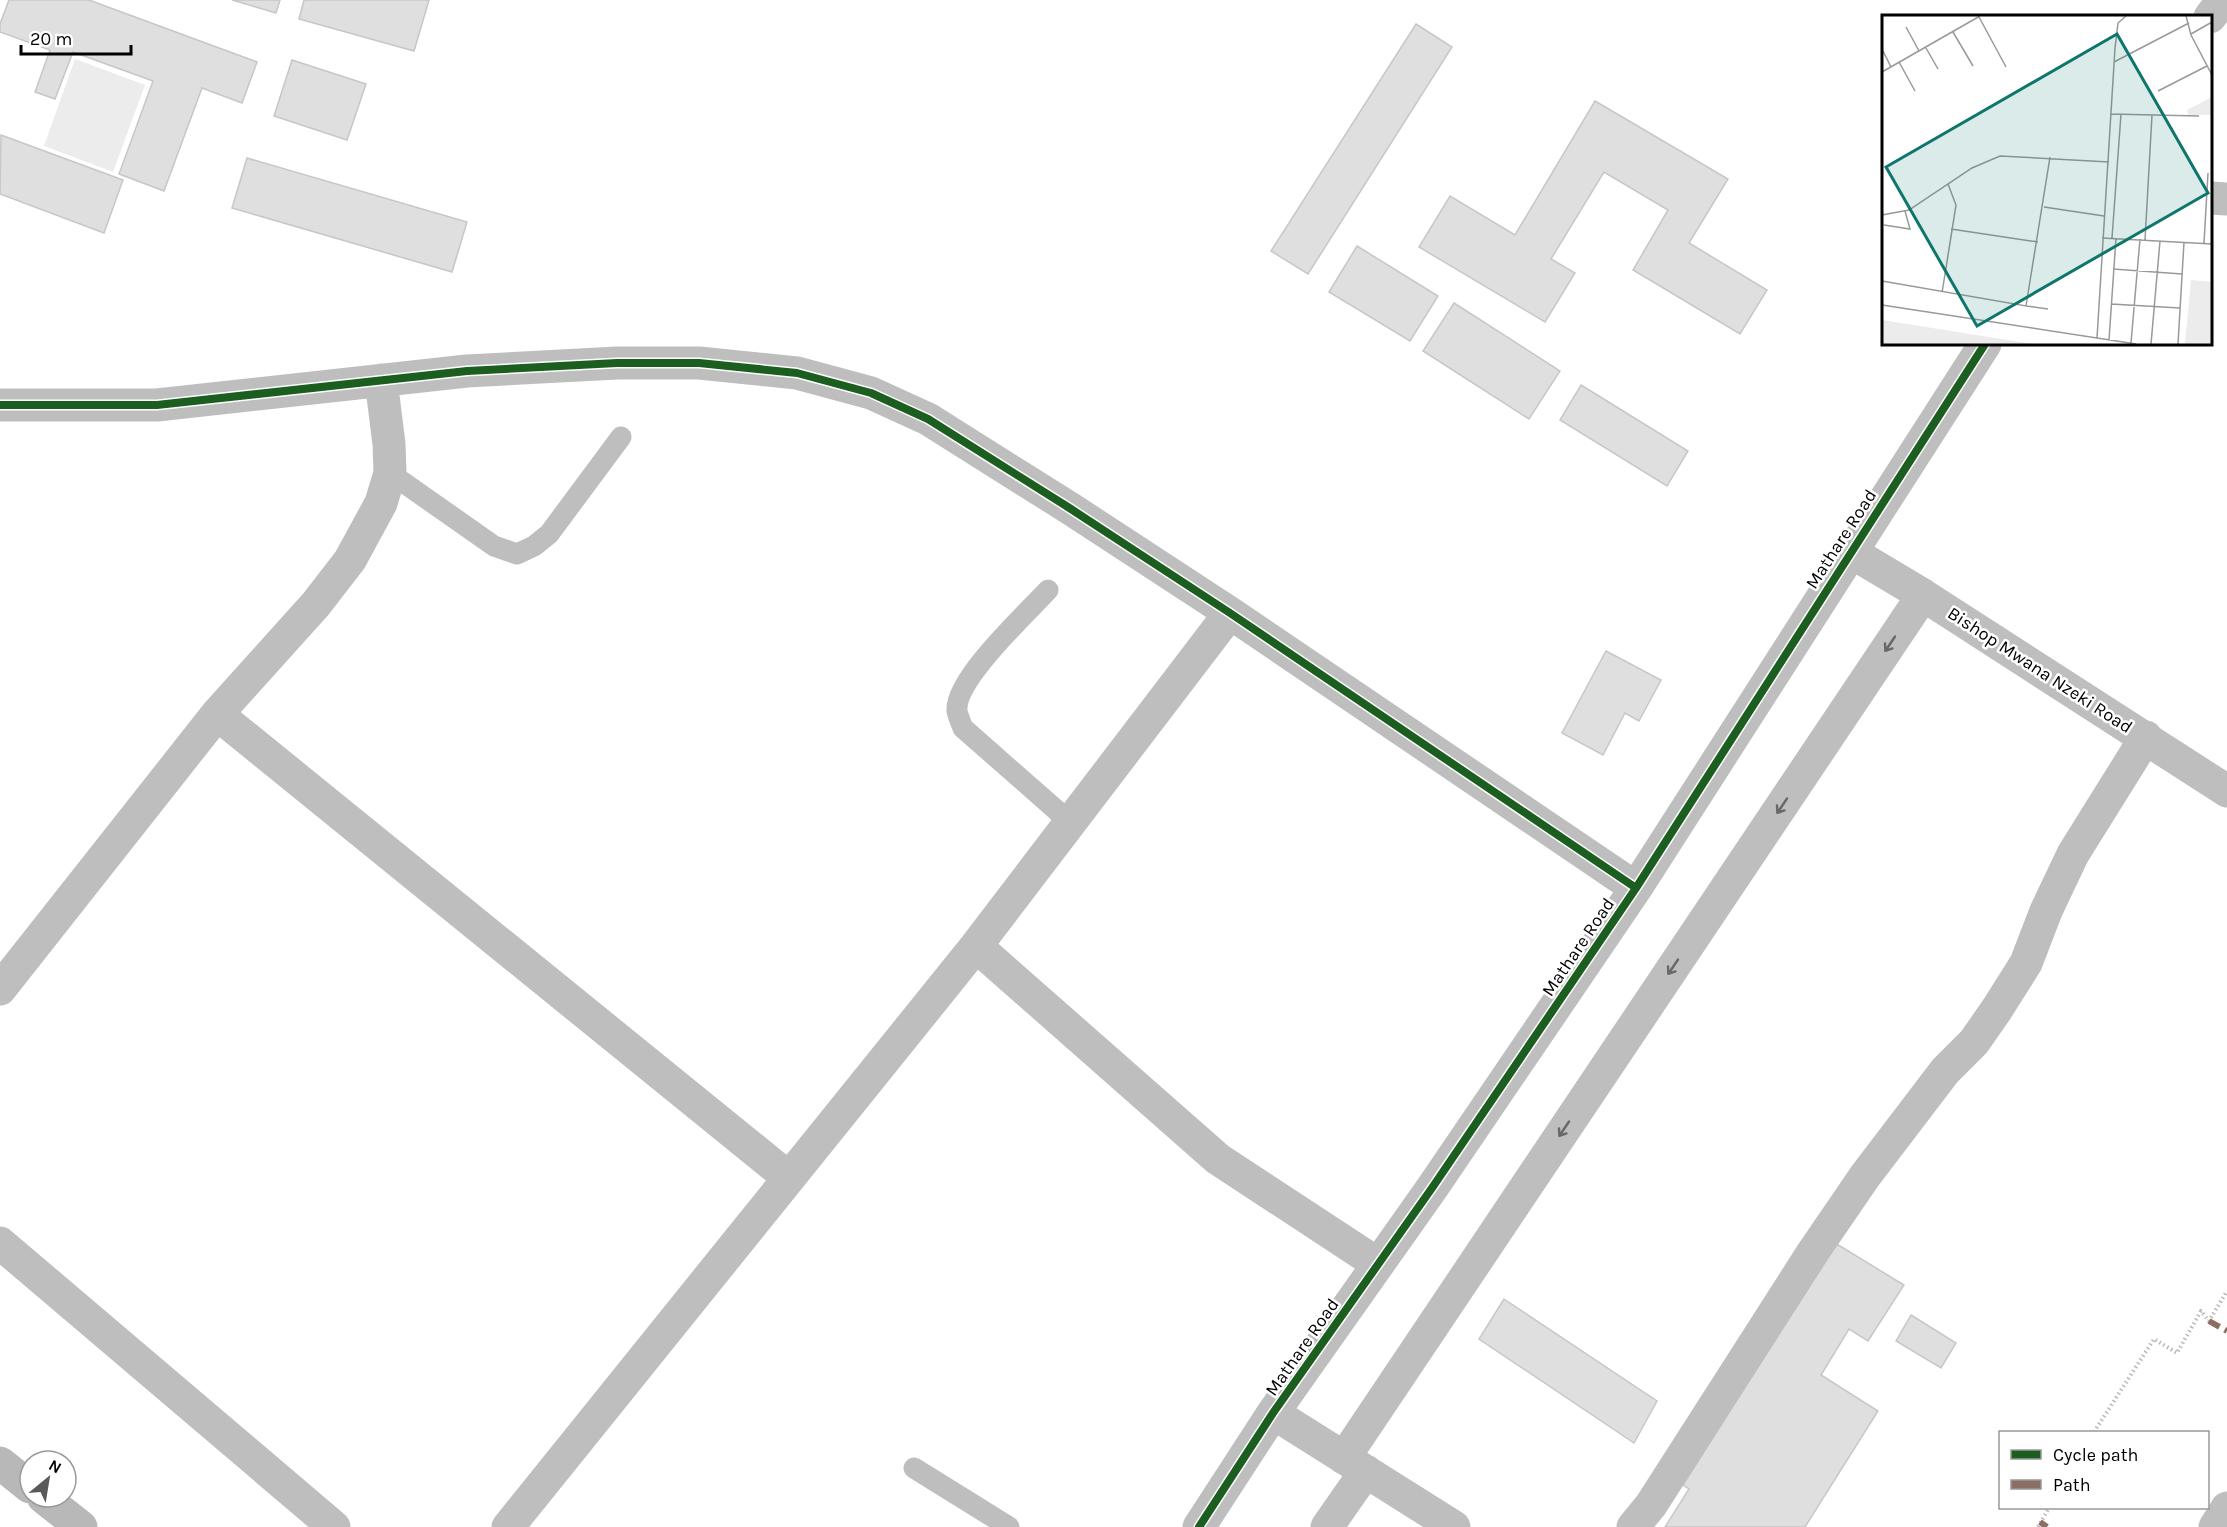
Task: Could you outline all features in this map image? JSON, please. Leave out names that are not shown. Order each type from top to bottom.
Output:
[{"type":"main road","points":[[0,1463],[18,1477]]},
{"type":"main road","points":[[58,1509],[81,1527]]},
{"type":"street","points":[[2212,16],[2223,0]]},
{"type":"street","points":[[2212,198],[2227,199]]},
{"type":"street","name":"Mathare Road","points":[[1199,1527],[1273,1413],[1636,888],[1984,345]]},
{"type":"street","points":[[0,405],[157,405],[466,371],[617,363],[699,363],[796,373],[871,393],[928,419],[1071,509],[1230,613],[1636,888]]},
{"type":"street","points":[[0,989],[218,714],[316,604],[350,560],[381,503],[390,473],[381,380]]},
{"type":"street","name":"Bishop Mwana Nzeki Road","points":[[1851,552],[1923,595],[2227,791]]},
{"type":"street","points":[[1327,1527],[1355,1464],[1923,595]]},
{"type":"street","points":[[508,1527],[976,946],[1230,613]]},
{"type":"street","points":[[218,714],[789,1178]]},
{"type":"street","points":[[1633,1527],[1651,1505],[1813,1252],[1865,1176],[1945,1071],[1974,1042],[1997,1009],[2026,963],[2046,911],[2073,854],[2146,737]]},
{"type":"street","points":[[976,946],[1218,1159],[1378,1264]]},
{"type":"street","points":[[0,1243],[334,1527]]},
{"type":"street","points":[[1273,1413],[1454,1527]]},
{"type":"street","points":[[2215,1527],[2227,1508]]},
{"type":"lane","points":[[390,473],[494,546],[517,554],[534,546],[549,534],[621,436]]},
{"type":"lane","points":[[1048,590],[980,664],[965,684],[957,709],[963,728],[1071,823]]},
{"type":"lane","points":[[914,1468],[1009,1527]]},
{"type":"path","points":[[2095,1431],[2154,1339],[2177,1353],[2202,1311],[2210,1321],[2227,1291]]},
{"type":"path","points":[[2038,1527],[2048,1509]]},
{"type":"shaded area","points":[[75,59],[145,85],[113,172],[44,146]]},
{"type":"building","points":[[9,0],[89,0],[257,62],[242,103],[202,88],[164,191],[119,174],[153,81],[73,52],[55,99],[35,92],[50,50],[0,32],[0,24]]},
{"type":"building","points":[[232,0],[280,0],[276,13]]},
{"type":"building","points":[[304,0],[429,0],[414,51],[299,19]]},
{"type":"building","points":[[1416,24],[1452,47],[1308,274],[1271,251]]},
{"type":"building","points":[[292,60],[366,84],[347,140],[274,116]]},
{"type":"building","points":[[1595,101],[1728,179],[1689,243],[1767,290],[1740,334],[1633,270],[1668,210],[1604,172],[1551,259],[1575,273],[1545,322],[1419,247],[1450,196],[1515,235]]},
{"type":"building","points":[[1,135],[123,180],[104,233],[0,194]]},
{"type":"building","points":[[247,158],[467,222],[452,272],[232,208]]},
{"type":"building","points":[[1357,246],[1438,296],[1410,341],[1329,292]]},
{"type":"building","points":[[1454,303],[1560,371],[1529,419],[1423,351]]},
{"type":"building","points":[[1581,385],[1688,451],[1667,486],[1560,420]]},
{"type":"building","points":[[1606,651],[1661,680],[1639,721],[1625,713],[1603,755],[1562,733]]},
{"type":"building","points":[[1835,1243],[1904,1285],[1868,1341],[1849,1329],[1821,1375],[1878,1411],[1805,1527],[1665,1527],[1689,1489],[1683,1485]]},
{"type":"building","points":[[1504,1299],[1657,1401],[1634,1443],[1479,1339]]},
{"type":"building","points":[[1911,1315],[1956,1343],[1941,1368],[1896,1341]]},
{"type":"marked path","points":[[2209,1321],[2227,1331]]},
{"type":"marked path","points":[[2040,1522],[2047,1527]]},
{"type":"cycle path","points":[[1199,1527],[1273,1413],[1432,1188],[1636,888],[1984,345]]},
{"type":"cycle path","points":[[0,405],[157,405],[467,371],[617,363],[699,363],[797,373],[871,393],[928,419],[1071,509],[1230,613],[1636,888]]}]
